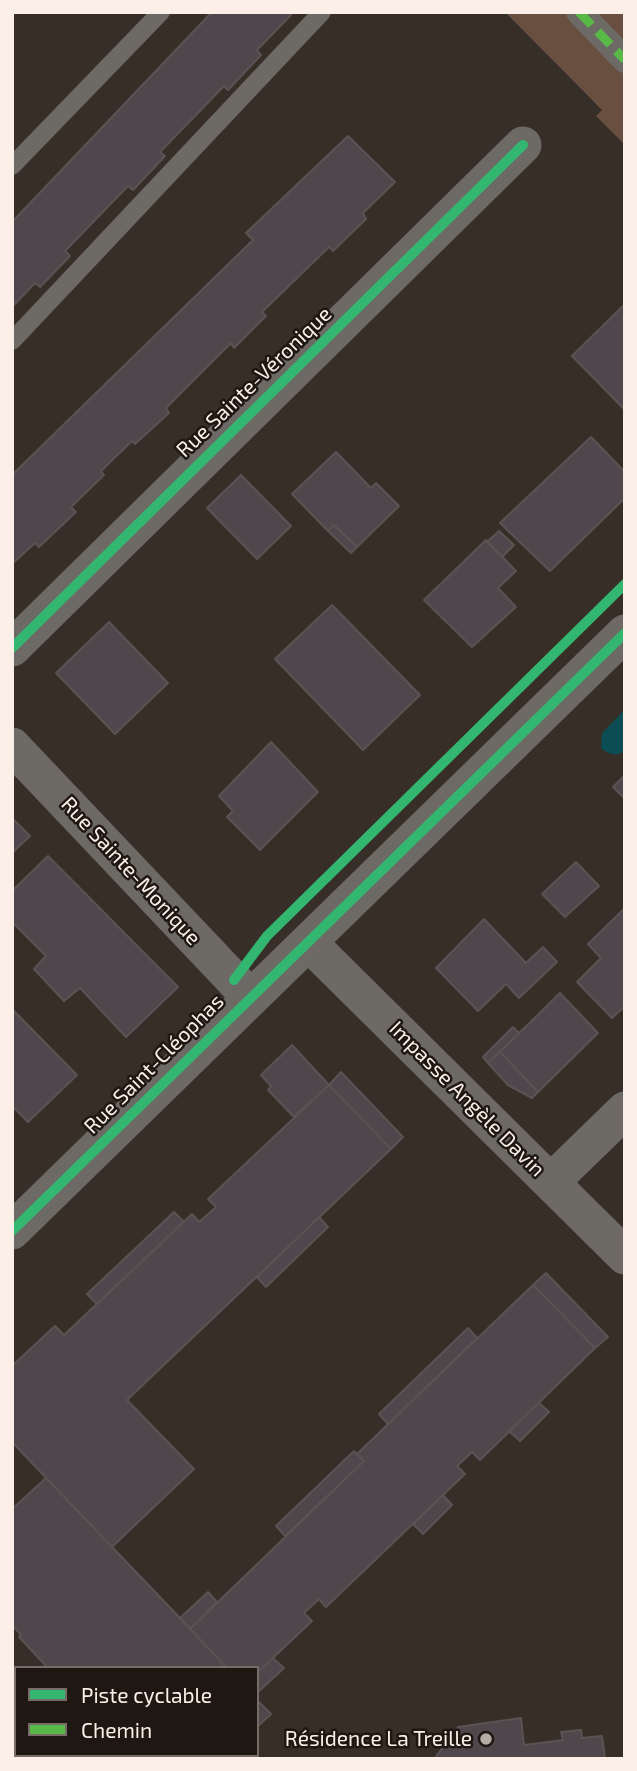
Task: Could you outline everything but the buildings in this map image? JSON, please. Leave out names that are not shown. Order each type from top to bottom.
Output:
[{"type":"street","points":[[579,12],[625,60]]},
{"type":"street","name":"Rue Sainte-Véronique","points":[[12,648],[523,145]]},
{"type":"street","name":"Rue Saint-Cléophas","points":[[12,1231],[625,633]]},
{"type":"street","name":"Rue Sainte-Monique","points":[[12,746],[250,997]]},
{"type":"street","name":"Impasse Angèle Davin","points":[[308,942],[625,1256]]},
{"type":"street","points":[[551,1182],[625,1110]]},
{"type":"lane","points":[[12,166],[161,12]]},
{"type":"lane","points":[[12,341],[322,12]]},
{"type":"shaded area","points":[[505,12],[625,12],[625,145],[596,116],[602,110]]},
{"type":"water","points":[[625,709],[625,751],[619,754],[609,753],[601,748],[602,733]]},
{"type":"marked path","points":[[579,12],[625,60]]},
{"type":"cycle path","points":[[12,648],[523,145]]},
{"type":"cycle path","points":[[234,980],[267,936],[625,584]]},
{"type":"cycle path","points":[[12,1231],[625,633]]},
{"type":"place","name":"Résidence La Treille","points":[[486,1739]]}]
